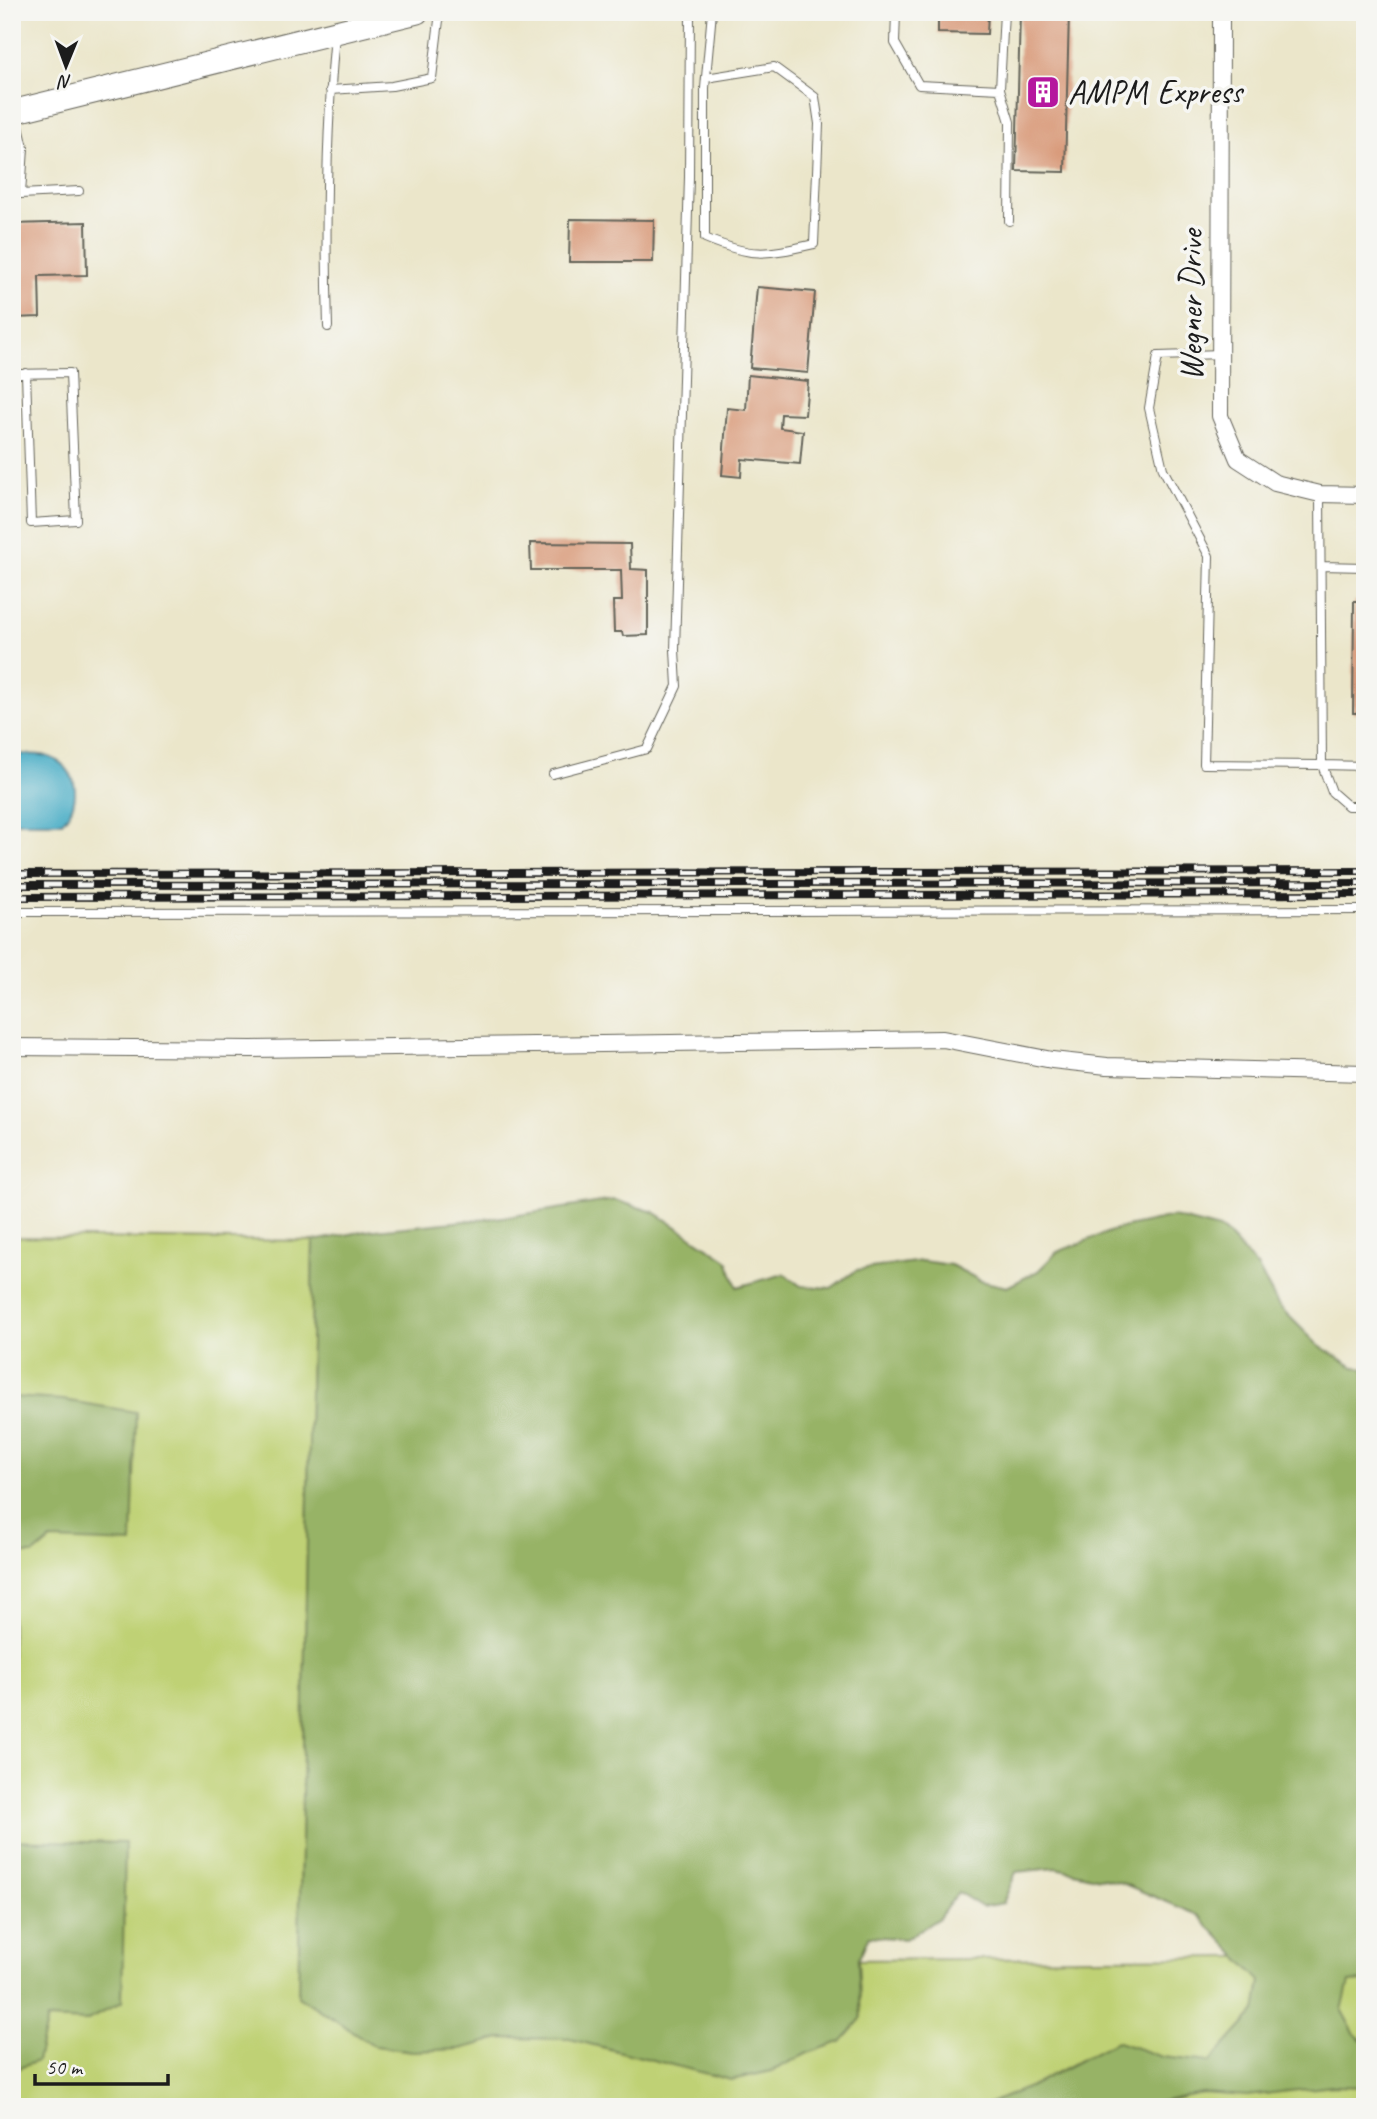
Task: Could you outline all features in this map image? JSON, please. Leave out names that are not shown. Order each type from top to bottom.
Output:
[{"type":"main road","points":[[14,111],[336,32],[358,23],[417,12]]},
{"type":"street","name":"Wegner Drive","points":[[1221,12],[1220,416],[1238,459],[1275,483],[1320,494],[1365,495]]},
{"type":"street","points":[[12,1046],[252,1049],[943,1039],[1052,1060],[1107,1066],[1365,1073]]},
{"type":"lane","points":[[330,90],[392,86],[432,78],[440,12]]},
{"type":"lane","points":[[553,774],[648,749],[677,686],[675,650],[689,177],[690,12]]},
{"type":"lane","points":[[706,78],[774,67],[815,97],[819,124],[814,244],[764,255],[736,251],[705,238],[706,78],[712,12]]},
{"type":"lane","points":[[896,12],[895,43],[919,85],[1000,89]]},
{"type":"lane","points":[[1004,12],[1000,89],[1010,122],[1009,220]]},
{"type":"lane","points":[[328,327],[325,242],[330,90],[336,32]]},
{"type":"lane","points":[[14,111],[24,148],[17,195],[79,191]]},
{"type":"lane","points":[[1222,354],[1158,356],[1149,408],[1163,469],[1209,556],[1204,764],[1365,766]]},
{"type":"lane","points":[[12,374],[26,373],[70,373],[76,520],[31,523],[26,373]]},
{"type":"lane","points":[[1320,494],[1322,765],[1332,792],[1348,806],[1365,806]]},
{"type":"lane","points":[[1321,566],[1365,567]]},
{"type":"lane","points":[[12,912],[1365,910]]},
{"type":"green space","points":[[614,1200],[654,1212],[727,1260],[737,1287],[784,1274],[801,1286],[831,1288],[857,1270],[922,1261],[951,1265],[981,1281],[1007,1287],[1038,1271],[1057,1252],[1117,1229],[1173,1217],[1223,1230],[1258,1268],[1278,1305],[1318,1345],[1354,1367],[1365,1368],[1365,1981],[1349,1982],[1342,2011],[1354,2033],[1365,2043],[1365,2087],[1333,2086],[1247,2096],[1202,2093],[1136,2107],[981,2107],[1031,2086],[1116,2041],[1162,2057],[1210,2062],[1256,2011],[1261,1981],[1198,1915],[1122,1883],[1056,1868],[1016,1872],[1003,1903],[982,1907],[958,1892],[939,1918],[905,1939],[869,1936],[858,1960],[861,2019],[841,2042],[808,2053],[772,2071],[731,2080],[570,2039],[501,2038],[460,2049],[413,2051],[375,2046],[298,1996],[313,1241],[366,1231],[513,1216]]},
{"type":"green space","points":[[12,1237],[313,1241],[299,1964],[1365,1956],[1365,2107],[12,2107]]},
{"type":"green space","points":[[12,1397],[63,1400],[136,1412],[132,1543],[51,1540],[34,1554],[12,1554]]},
{"type":"green space","points":[[12,1840],[125,1843],[122,2002],[86,2021],[47,2019],[37,2061],[12,2071]]},
{"type":"water","points":[[12,754],[46,756],[65,767],[71,775],[75,794],[69,813],[62,822],[12,822]]},
{"type":"building","points":[[938,12],[988,12],[987,34],[938,33]]},
{"type":"building","name":"AMPM Express","points":[[1020,12],[1069,12],[1065,172],[1016,171]]},
{"type":"building","points":[[570,219],[654,220],[653,262],[569,262]]},
{"type":"building","points":[[86,222],[87,275],[39,276],[40,317],[12,318],[12,224]]},
{"type":"building","points":[[757,287],[815,292],[808,373],[750,368]]},
{"type":"building","points":[[748,375],[808,381],[805,415],[781,414],[780,428],[803,431],[800,464],[742,459],[741,477],[722,475],[727,408],[746,410]]},
{"type":"building","points":[[530,543],[630,544],[631,569],[648,570],[648,635],[623,636],[622,632],[614,632],[613,601],[622,601],[621,570],[531,570]]},
{"type":"building","points":[[1354,601],[1365,601],[1365,713],[1353,713]]},
{"type":"railway","points":[[12,874],[1365,871]]},
{"type":"railway","points":[[12,885],[1365,883]]},
{"type":"railway","points":[[12,897],[1365,894]]},
{"type":"place","name":"AMPM Express","points":[[1043,92]]}]
